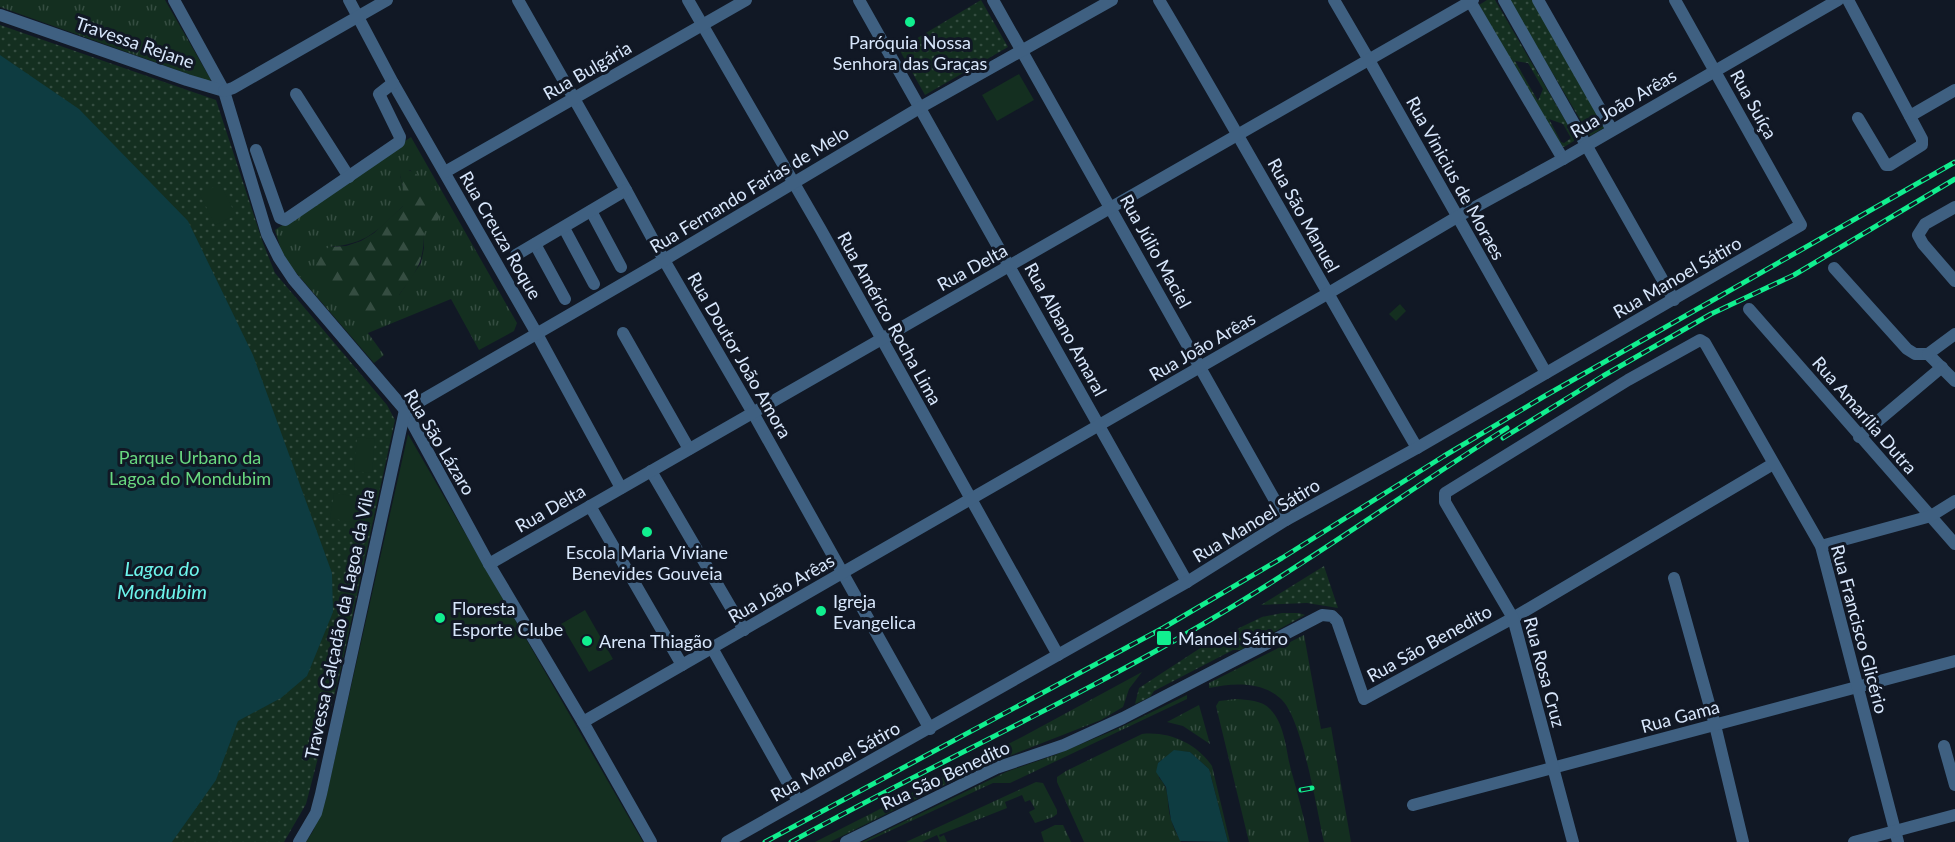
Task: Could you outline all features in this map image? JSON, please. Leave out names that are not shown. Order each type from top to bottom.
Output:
[{"type":"street","name":"Rua São Lázaro","points":[[174,0],[224,91],[267,234],[279,258],[293,279],[405,410],[489,564],[651,842]]},
{"type":"street","name":"Rua Creuza Roque","points":[[349,0],[393,83],[537,334],[621,488]]},
{"type":"street","points":[[224,91],[387,0]]},
{"type":"street","name":"Rua Doutor João Amora","points":[[518,0],[930,729]]},
{"type":"street","name":"Rua Américo Rocha Lima","points":[[688,0],[882,339],[1058,655]]},
{"type":"street","name":"Rua Bulgária","points":[[445,172],[747,0]]},
{"type":"street","name":"Rua Albano Amaral","points":[[859,0],[1187,582]]},
{"type":"street","name":"Rua Júlio Maciel","points":[[993,0],[1286,520]]},
{"type":"street","name":"Rua Fernando Farias de Melo","points":[[405,410],[921,107],[1113,0]]},
{"type":"street","name":"Rua São Manuel","points":[[1159,0],[1417,448]]},
{"type":"street","name":"Rua Vinicius de Moraes","points":[[1334,0],[1546,373]]},
{"type":"street","points":[[1504,0],[1674,300]]},
{"type":"street","points":[[1538,0],[1612,130]]},
{"type":"street","name":"Rua Suíça","points":[[1675,0],[1801,225]]},
{"type":"street","name":"Rua João Arêas","points":[[583,722],[1328,294],[1457,216],[1563,159],[1838,0]]},
{"type":"street","points":[[1848,0],[1910,116],[1922,140],[1922,145],[1888,166],[1884,164],[1858,118]]},
{"type":"street","points":[[1471,1],[1563,159]]},
{"type":"street","name":"Rua Delta","points":[[489,564],[1471,1]]},
{"type":"street","name":"Travessa Rejane","points":[[0,15],[224,91]]},
{"type":"street","points":[[256,150],[281,220],[285,220],[400,140],[379,94],[393,83]]},
{"type":"street","points":[[1910,116],[1955,90]]},
{"type":"street","points":[[296,94],[349,177]]},
{"type":"street","points":[[516,255],[626,190]]},
{"type":"street","points":[[1955,207],[1925,224],[1918,235],[1955,281]]},
{"type":"street","points":[[591,212],[621,267]]},
{"type":"street","name":"Rua Manoel Sátiro","points":[[727,842],[1187,582],[1286,520],[1417,448],[1801,225]]},
{"type":"street","points":[[564,228],[594,284]]},
{"type":"street","points":[[535,243],[565,299]]},
{"type":"street","points":[[1834,268],[1907,350],[1915,354],[1928,354],[1955,334]]},
{"type":"street","name":"Rua Amarília Dutra","points":[[1749,309],[1955,544]]},
{"type":"street","points":[[622,333],[689,449]]},
{"type":"street","name":"Rua Francisco Glicério","points":[[1447,491],[1628,380],[1697,340],[1703,340],[1821,546],[1897,837]]},
{"type":"street","points":[[1928,354],[1955,381]]},
{"type":"street","points":[[1859,437],[1942,367]]},
{"type":"street","name":"Travessa Calçadão da Lagoa da Vila","points":[[299,842],[316,813],[321,794],[405,410]]},
{"type":"street","name":"Rua São Benedito","points":[[846,842],[996,768],[1064,745],[1123,718],[1322,615],[1332,616],[1337,621],[1364,699],[1513,618],[1773,464]]},
{"type":"street","points":[[651,471],[744,630]]},
{"type":"street","name":"Rua Rosa Cruz","points":[[1447,491],[1444,496],[1445,501],[1513,618],[1573,842]]},
{"type":"street","points":[[1821,546],[1931,516],[1955,501]]},
{"type":"street","points":[[590,506],[682,665]]},
{"type":"street","points":[[1674,578],[1688,641],[1715,725],[1743,842]]},
{"type":"street","points":[[712,648],[798,801]]},
{"type":"street","name":"Rua Gama","points":[[1413,805],[1955,661]]},
{"type":"street","points":[[1944,746],[1955,785]]},
{"type":"street","points":[[1854,842],[1897,837],[1955,815]]},
{"type":"green space","points":[[0,0],[165,0],[211,80],[208,81],[0,7]]},
{"type":"green space","points":[[981,0],[1008,47],[925,95],[899,49]]},
{"type":"green space","points":[[1487,0],[1495,0],[1575,137],[1574,141],[1564,147],[1560,146],[1479,5]],"holes":[[[1515,61],[1528,63],[1543,89],[1538,101]],[[1549,119],[1563,124],[1571,138],[1564,143],[1561,142]]]},
{"type":"green space","points":[[1509,0],[1533,0],[1607,126],[1590,136]]},
{"type":"green space","name":"Lagoa do Mondubim","points":[[0,25],[216,100],[275,273],[387,405],[395,420],[340,673],[306,804],[284,842],[0,842]]},
{"type":"green space","points":[[1019,74],[1034,100],[997,121],[982,95]]},
{"type":"green space","points":[[411,137],[517,323],[514,331],[479,350],[451,299],[368,333],[384,355],[374,363],[292,268],[282,253],[275,230]],"holes":[[[410,170],[432,191],[421,263],[399,295],[329,247],[353,243],[371,235],[403,206],[403,187],[400,175]]]},
{"type":"green space","points":[[403,169],[410,170],[421,178],[443,208],[437,222],[424,232],[420,262],[396,300],[377,314],[359,314],[333,295],[320,279],[315,272],[317,256],[329,247],[346,246],[361,241],[374,233],[403,206],[403,187],[400,175]]},
{"type":"green space","points":[[220,184],[236,215],[215,225],[200,194]]},
{"type":"green space","points":[[1400,304],[1406,311],[1396,321],[1389,314]]},
{"type":"green space","name":"Floresta Esporte Clube","points":[[408,434],[643,842],[306,842],[325,802]]},
{"type":"green space","points":[[357,437],[375,439],[372,473],[354,471]]},
{"type":"green space","points":[[334,493],[370,499],[365,525],[330,518]]},
{"type":"green space","points":[[1324,566],[1338,608],[1307,603],[1261,605]]},
{"type":"green space","name":"Arena Thiagão","points":[[585,610],[613,659],[589,672],[561,624]]},
{"type":"green space","points":[[1282,613],[1305,615],[1241,650],[1233,650],[1154,691],[1150,697],[1135,704],[1139,688],[1208,643],[1262,617]]},
{"type":"green space","points":[[1304,635],[1321,729],[1331,727],[1351,842],[1324,842],[1302,743],[1288,708],[1280,698],[1272,692],[1255,686],[1237,684],[1209,688],[1209,683]]},
{"type":"green space","points":[[1142,672],[1129,689],[1123,707],[1101,720],[976,769],[830,842],[815,842],[1022,737]]},
{"type":"green space","points":[[1187,695],[1187,699],[1010,783],[993,783],[862,842],[1006,772],[1055,755],[1117,729]]},
{"type":"green space","points":[[1236,699],[1263,704],[1270,709],[1279,722],[1309,842],[1249,842],[1216,706],[1219,701]]},
{"type":"green space","points":[[1199,705],[1210,744],[1183,726],[1167,722]]},
{"type":"green space","points":[[1142,734],[1172,737],[1191,745],[1206,758],[1212,766],[1230,842],[1228,842],[1209,769],[1190,752],[1174,751],[1158,763],[1159,778],[1165,787],[1172,822],[1181,842],[1084,842],[1057,782],[1057,777]]},
{"type":"green space","points":[[1036,782],[1043,783],[1057,810],[1057,814],[1053,817],[1035,823],[1029,812],[1035,809],[1030,800],[1025,802],[1022,795],[1005,802],[1007,808],[939,835],[940,837],[944,835],[947,842],[940,842],[937,835],[922,842],[906,842]]},
{"type":"green space","points":[[1055,825],[1063,825],[1071,842],[1044,842],[1041,832]]},
{"type":"water","name":"Lagoa do Mondubim","points":[[0,55],[79,109],[188,221],[253,355],[332,573],[333,612],[307,676],[281,698],[238,721],[216,780],[172,842],[0,842]]},
{"type":"water","points":[[1174,750],[1190,752],[1209,769],[1228,842],[1180,841],[1171,820],[1166,787],[1156,772],[1158,763]]},
{"type":"railway","points":[[765,842],[1163,628],[1282,558],[1543,397],[1955,162]]},
{"type":"railway","points":[[1503,438],[1603,376],[1711,314],[1794,275],[1955,179]]},
{"type":"railway","points":[[791,842],[1110,676],[1215,617],[1507,428]]},
{"type":"railway","points":[[1301,790],[1312,788]]},
{"type":"place","name":"Paróquia Nossa Senhora das Graças","points":[[910,22]]},
{"type":"place","name":"Escola Maria Viviane Benevides Gouveia","points":[[647,532]]},
{"type":"place","name":"Igreja Evangelica","points":[[821,611]]},
{"type":"place","name":"Floresta Esporte Clube","points":[[440,618]]},
{"type":"place","name":"Manoel Sátiro","points":[[1164,638]]},
{"type":"place","name":"Arena Thiagão","points":[[587,641]]},
{"type":"park label","name":"Parque Urbano da Lagoa do Mondubim","points":[[190,467]]}]
